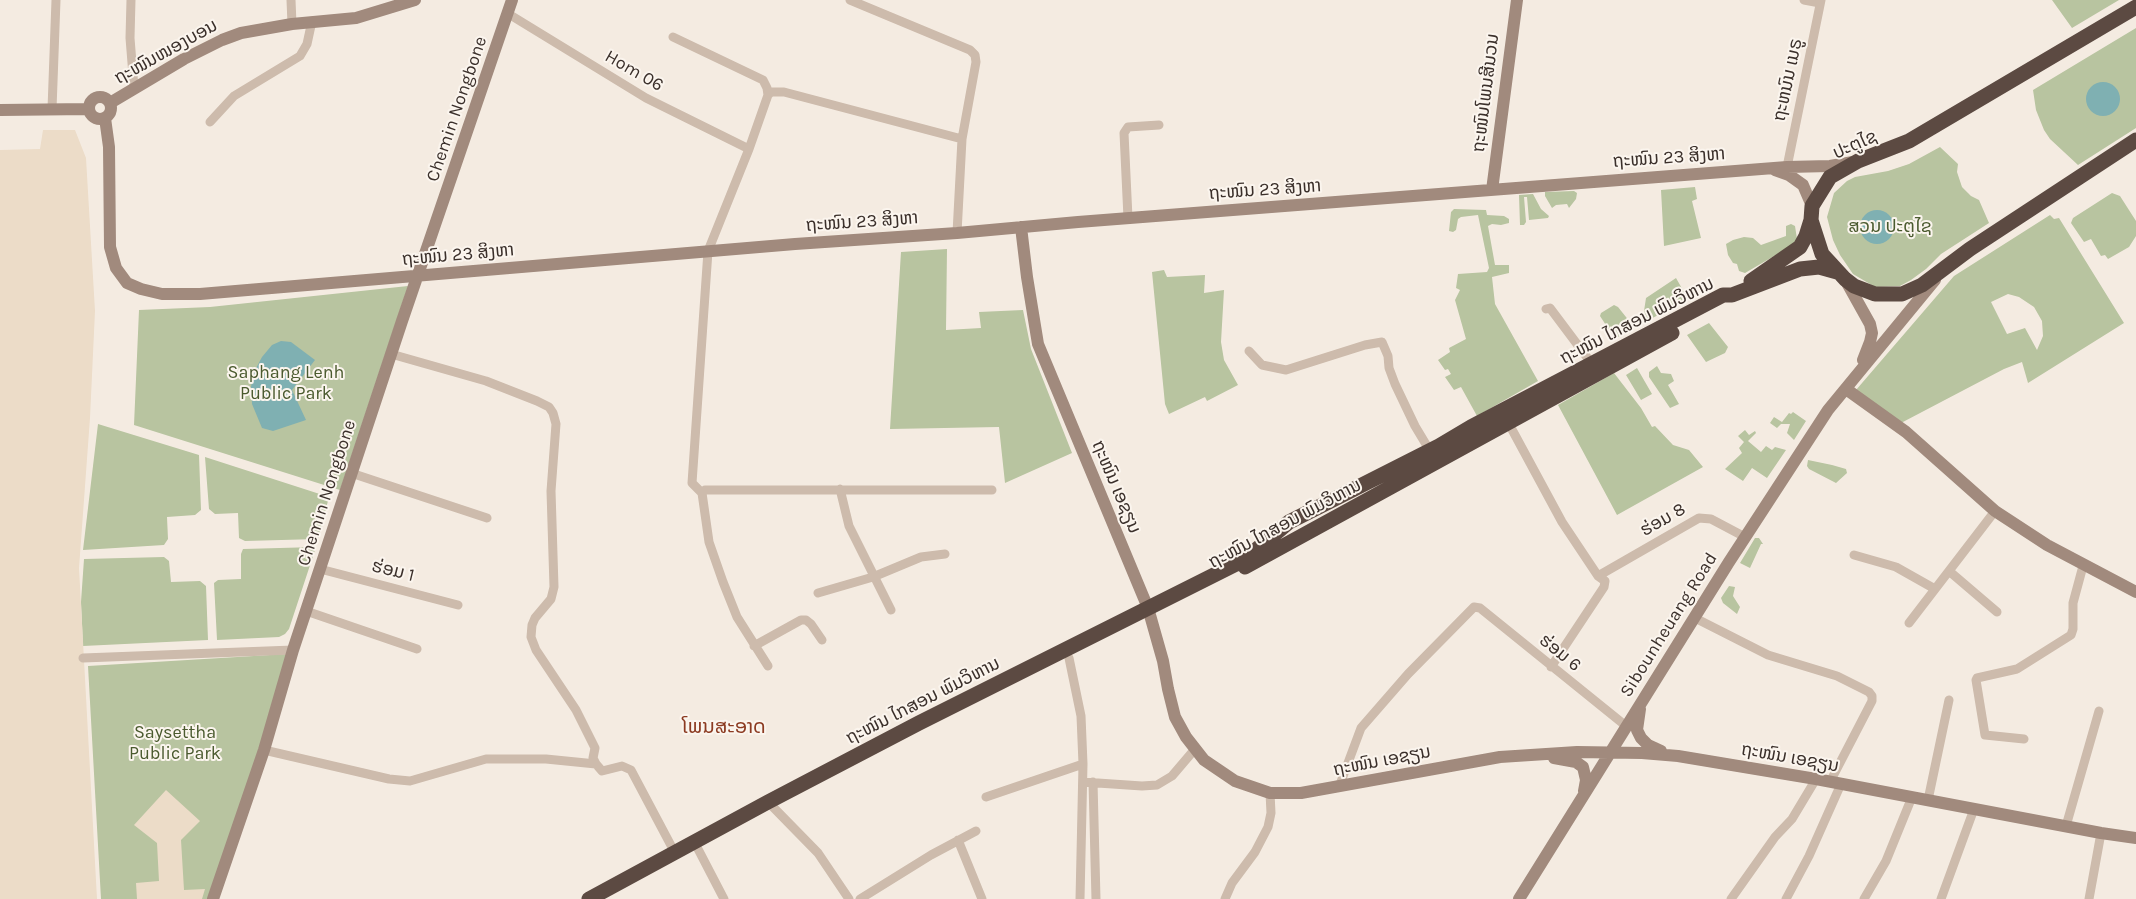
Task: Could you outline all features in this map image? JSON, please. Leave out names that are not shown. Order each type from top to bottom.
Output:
[{"type":"highway","name":"ປະຕູໄຊ","points":[[1732,295],[1800,247],[1806,236],[1812,213],[1830,178],[1858,160],[1910,141],[2136,7]]},
{"type":"highway","points":[[1812,213],[1822,254],[1841,276],[1854,286],[1875,294],[1902,294],[1922,285],[1970,249],[2136,140]]},
{"type":"highway","points":[[1732,295],[1800,269],[1819,267],[1841,276]]},
{"type":"highway","name":"ຖະໜົນ ໄກສອນ ພົມວິຫານ","points":[[589,899],[919,723],[1149,613],[1508,424],[1667,331],[1723,295],[1732,295]]},
{"type":"highway","name":"ຖະໜົນ ໄກສອນ ພົມວິຫານ","points":[[604,899],[773,807],[921,730],[1069,658],[1244,560],[1289,522],[1592,364],[1667,331]]},
{"type":"main road","name":"ຖະໜົນໜອງບອນ","points":[[110,103],[184,59],[222,40],[262,28],[312,21],[356,18],[388,4],[415,0]]},
{"type":"main road","name":"ຖະໜົນໂພນສີນວນ","points":[[1492,190],[1517,0]]},
{"type":"main road","name":"Chemin Nongbone","points":[[213,899],[264,750],[293,650],[351,474],[510,3]]},
{"type":"main road","points":[[97,98],[104,98],[110,103],[110,113],[105,118],[95,118],[89,109],[91,102],[97,98]]},
{"type":"main road","points":[[0,110],[89,109]]},
{"type":"main road","name":"ຖະໜົນ 23 ສິງຫາ","points":[[105,118],[109,147],[110,247],[116,268],[127,283],[141,290],[162,294],[200,294],[1128,218],[1770,168],[1830,166],[1858,160]]},
{"type":"main road","name":"ຖະໜົນ 23 ສິງຫາ","points":[[1770,168],[1789,175],[1802,185],[1812,213]]},
{"type":"main road","name":"ຖະໜົນ ເອຊຽນ","points":[[1021,227],[1038,344],[1149,613],[1163,661],[1175,717],[1186,737],[1204,760],[1235,781],[1270,793],[1301,794],[1464,763],[1536,754],[1642,753],[1678,756],[1816,779],[2136,838]]},
{"type":"main road","name":"Sibounheuang Road","points":[[1519,899],[1745,537],[1828,410],[1943,271]]},
{"type":"main road","name":"Sibounheuang Road","points":[[1841,276],[1866,316],[1872,333],[1868,349],[1857,374]]},
{"type":"main road","points":[[1846,389],[1906,432],[1995,511],[2047,545],[2136,592]]},
{"type":"main road","points":[[1648,691],[1637,720],[1637,730],[1641,738],[1648,745],[1678,756]]},
{"type":"main road","points":[[1536,754],[1567,760],[1583,767],[1586,780],[1582,796]]},
{"type":"street","points":[[52,109],[56,0]]},
{"type":"street","points":[[131,0],[130,38],[134,88]]},
{"type":"street","points":[[291,0],[292,24]]},
{"type":"street","points":[[850,0],[973,52],[976,62],[962,139],[957,233]]},
{"type":"street","points":[[1804,0],[1821,2]]},
{"type":"street","name":"ຖະຫນົນ ເນຣູ","points":[[1787,167],[1821,2]]},
{"type":"street","name":"Hom 06","points":[[510,3],[646,98],[749,149]]},
{"type":"street","points":[[210,122],[234,96],[300,56],[307,44],[312,21]]},
{"type":"street","points":[[673,37],[763,80],[768,88],[768,95],[749,149],[708,252],[692,483],[702,493],[709,542],[722,582],[737,617],[768,666]]},
{"type":"street","points":[[768,95],[772,92],[784,92],[962,139]]},
{"type":"street","points":[[1128,218],[1124,133],[1128,127],[1159,125]]},
{"type":"street","points":[[1546,309],[1550,308],[1592,364]]},
{"type":"street","points":[[1249,351],[1262,365],[1286,370],[1366,345],[1382,342],[1388,356],[1389,368],[1395,384],[1415,426],[1430,450]]},
{"type":"street","points":[[391,354],[486,381],[537,401],[548,407],[553,413],[556,424],[551,490],[554,587],[551,599],[535,618],[531,637],[536,650],[576,710],[595,748],[593,758],[596,764],[602,771],[622,766],[631,770],[676,853]]},
{"type":"street","points":[[1508,424],[1562,522],[1598,576],[1605,581],[1604,588],[1551,667]]},
{"type":"street","points":[[351,474],[486,518]]},
{"type":"street","points":[[840,489],[849,526],[891,610]]},
{"type":"street","points":[[702,493],[705,490],[992,490]]},
{"type":"street","points":[[1909,623],[1995,511]]},
{"type":"street","name":"ຮ່ອມ 8","points":[[1598,576],[1699,518],[1711,519],[1745,537]]},
{"type":"street","points":[[818,593],[873,577],[921,557],[945,554]]},
{"type":"street","points":[[1854,555],[1896,567],[1935,589]]},
{"type":"street","points":[[2024,738],[1985,735],[1976,680],[1977,678],[2017,669],[2071,635],[2073,629],[2073,603],[2084,566]]},
{"type":"street","name":"ຮ່ອມ 1","points":[[320,569],[458,605]]},
{"type":"street","points":[[1949,571],[1997,612]]},
{"type":"street","name":"ຮ່ອມ 6","points":[[1339,787],[1360,728],[1408,674],[1474,607],[1480,608],[1626,726]]},
{"type":"street","points":[[306,612],[417,650]]},
{"type":"street","points":[[1695,618],[1768,655],[1837,676],[1870,692],[1872,696],[1872,701],[1836,783],[1809,856],[1786,899]]},
{"type":"street","points":[[754,646],[802,620],[806,620],[811,624],[822,640]]},
{"type":"street","points":[[83,658],[293,650]]},
{"type":"street","points":[[1069,658],[1081,716],[1084,764],[1080,899]]},
{"type":"street","points":[[1928,800],[1949,700]]},
{"type":"street","points":[[2066,826],[2099,711]]},
{"type":"street","points":[[1083,782],[1142,786],[1157,785],[1172,776],[1195,749]]},
{"type":"street","points":[[264,750],[389,779],[410,781],[486,759],[546,759],[596,764]]},
{"type":"street","points":[[986,797],[1084,764]]},
{"type":"street","points":[[1732,899],[1776,837],[1792,819],[1816,779]]},
{"type":"street","points":[[1093,782],[1096,899]]},
{"type":"street","points":[[1225,899],[1232,883],[1255,852],[1268,827],[1271,813],[1270,793]]},
{"type":"street","points":[[1864,899],[1886,861],[1912,797]]},
{"type":"street","points":[[773,807],[818,853],[849,899]]},
{"type":"street","points":[[1940,899],[1974,809]]},
{"type":"street","points":[[860,899],[976,831]]},
{"type":"street","points":[[2089,899],[2101,833]]},
{"type":"street","points":[[958,840],[982,899]]},
{"type":"street","points":[[698,848],[724,899]]},
{"type":"green space","points":[[2052,0],[2119,0],[2072,28]]},
{"type":"green space","points":[[2136,28],[2136,128],[2078,165],[2050,139],[2044,130],[2036,110],[2033,90]]},
{"type":"green space","name":"ສວນ ປະຕູໄຊ","points":[[1940,147],[1958,164],[1957,172],[1962,187],[1971,196],[1979,200],[1989,223],[1941,254],[1926,269],[1911,280],[1900,286],[1875,287],[1853,274],[1840,255],[1833,240],[1827,217],[1834,193],[1847,181],[1855,177],[1888,171],[1909,164]]},
{"type":"green space","points":[[1695,187],[1697,199],[1692,201],[1701,238],[1664,246],[1661,190]]},
{"type":"green space","points":[[1574,191],[1577,193],[1576,199],[1569,208],[1567,204],[1556,205],[1552,208],[1545,196],[1545,192]]},
{"type":"green space","points":[[2112,193],[2120,196],[2136,221],[2136,236],[2129,247],[2108,259],[2105,255],[2101,256],[2091,239],[2084,242],[2071,223],[2073,218]]},
{"type":"green space","points":[[1533,194],[1541,209],[1549,216],[1548,218],[1529,220],[1527,197],[1524,197],[1526,222],[1524,225],[1520,225],[1519,195]]},
{"type":"green space","points":[[1454,209],[1486,210],[1487,215],[1504,216],[1509,219],[1509,223],[1488,226],[1495,265],[1509,265],[1509,273],[1492,277],[1495,304],[1538,381],[1477,416],[1461,387],[1454,390],[1445,377],[1451,374],[1448,369],[1445,370],[1438,360],[1450,352],[1449,348],[1466,339],[1455,300],[1460,290],[1456,288],[1458,274],[1487,272],[1489,268],[1478,215],[1461,217],[1458,219],[1456,230],[1453,232],[1449,231],[1451,212]]},
{"type":"green space","points":[[2050,215],[2054,219],[2059,218],[2124,323],[2028,383],[2022,362],[2004,369],[1901,423],[1856,390],[1954,276]],"holes":[[[2008,294],[2019,297],[2034,307],[2042,321],[2043,336],[2037,350],[2025,328],[2007,334],[1991,302]]]},
{"type":"green space","points":[[1791,224],[1795,226],[1797,239],[1793,245],[1745,273],[1739,271],[1737,264],[1733,263],[1728,255],[1726,244],[1733,240],[1744,237],[1753,238],[1761,245],[1786,236],[1786,226]]},
{"type":"green space","points":[[947,249],[946,330],[981,328],[979,312],[1023,310],[1031,349],[1072,453],[1005,483],[999,427],[890,429],[901,252]]},
{"type":"green space","points":[[1164,270],[1167,277],[1205,275],[1204,293],[1224,290],[1221,342],[1224,360],[1238,385],[1207,401],[1205,397],[1169,414],[1165,404],[1152,272]]},
{"type":"green space","points":[[1676,278],[1688,299],[1647,321],[1644,311],[1646,298]]},
{"type":"green space","name":"Saphang Lenh Public Park","points":[[408,286],[340,490],[134,425],[139,310],[210,307]]},
{"type":"green space","points":[[1614,305],[1618,307],[1634,327],[1615,339],[1600,316],[1601,313]]},
{"type":"green space","points":[[1709,323],[1728,347],[1725,353],[1706,362],[1687,335]]},
{"type":"green space","points":[[1657,366],[1661,373],[1671,374],[1674,381],[1668,385],[1679,404],[1670,408],[1649,377],[1649,372]]},
{"type":"green space","points":[[1637,368],[1652,394],[1641,400],[1626,375]]},
{"type":"green space","points":[[1614,373],[1641,408],[1652,427],[1655,426],[1673,445],[1689,450],[1703,467],[1617,515],[1558,405]]},
{"type":"green space","points":[[1793,412],[1806,421],[1794,440],[1787,433],[1790,424],[1781,424],[1777,428],[1770,423],[1774,417],[1782,422],[1789,413]]},
{"type":"green space","points":[[98,424],[199,455],[201,510],[195,515],[167,517],[168,539],[164,545],[83,550]]},
{"type":"green space","points":[[1745,430],[1749,435],[1755,431],[1756,433],[1748,441],[1761,452],[1766,446],[1772,450],[1775,447],[1786,450],[1767,478],[1752,468],[1743,481],[1725,469],[1742,453],[1739,448],[1744,442],[1738,436]]},
{"type":"green space","points":[[205,457],[329,497],[318,539],[245,541],[239,538],[238,513],[215,514],[209,509]]},
{"type":"green space","points":[[1808,460],[1846,469],[1847,473],[1836,483],[1809,469],[1807,466]]},
{"type":"green space","points":[[1755,538],[1759,538],[1763,544],[1761,544],[1750,568],[1740,563]]},
{"type":"green space","points":[[316,547],[289,629],[285,634],[279,637],[217,640],[214,583],[218,580],[241,579],[241,554],[243,549]]},
{"type":"green space","points":[[164,557],[169,561],[171,582],[200,581],[206,586],[208,640],[83,646],[81,602],[84,559]]},
{"type":"green space","points":[[1729,586],[1735,587],[1733,596],[1740,607],[1737,614],[1723,603],[1721,598]]},
{"type":"green space","name":"Saysettha Public Park","points":[[287,654],[259,752],[208,899],[101,899],[88,666]]},
{"type":"shaded area","points":[[43,130],[75,130],[86,158],[95,311],[90,418],[79,568],[97,899],[0,899],[0,150],[40,149]]},
{"type":"shaded area","points":[[166,790],[200,821],[181,840],[184,890],[205,889],[202,899],[137,899],[136,883],[159,881],[157,843],[134,825]]},
{"type":"water","points":[[2103,82],[2115,87],[2120,99],[2115,111],[2103,116],[2091,111],[2086,99],[2091,87]]},
{"type":"water","points":[[1877,210],[1889,215],[1894,227],[1889,239],[1877,244],[1865,239],[1860,227],[1865,215]]},
{"type":"water","points":[[281,341],[291,342],[315,360],[292,390],[306,420],[273,431],[262,428],[252,404],[251,387],[254,372],[262,357],[272,345]]},
{"type":"district","name":"ໂພນສະອາດ","points":[[724,727]]}]
